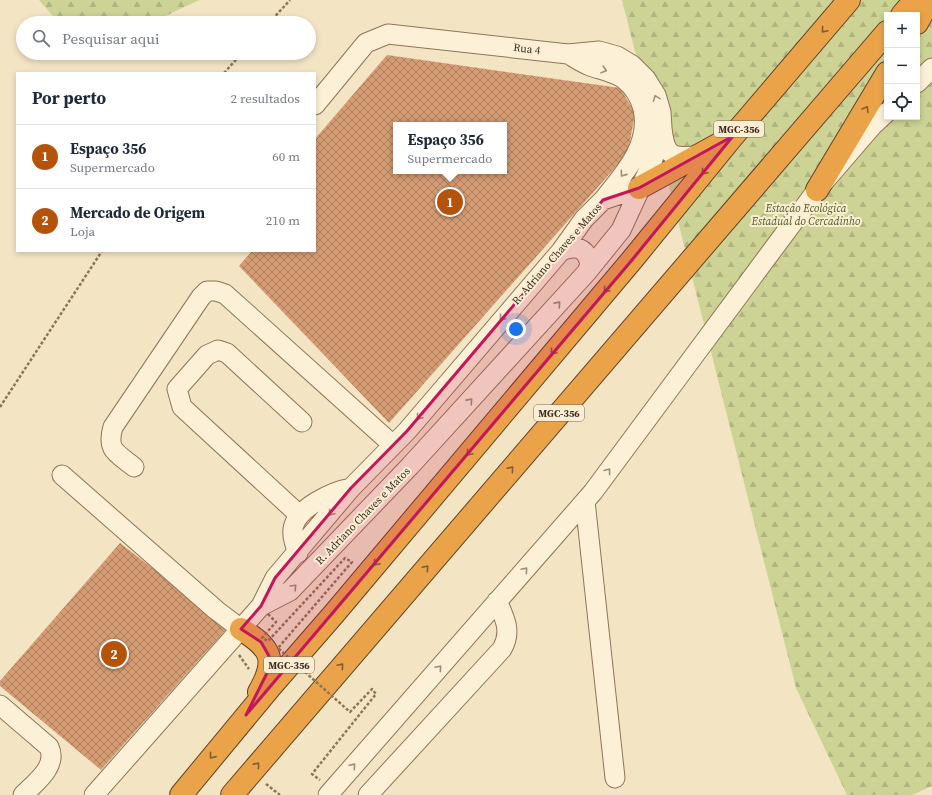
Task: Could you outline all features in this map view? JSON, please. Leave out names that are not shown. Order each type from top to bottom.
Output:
[{"type":"highway","name":"MGC-356","points":[[181,795],[246,715],[632,260],[732,136],[849,0]]},
{"type":"highway","points":[[904,12],[914,0]]},
{"type":"highway","points":[[920,18],[930,0]]},
{"type":"highway","name":"MGC-356","points":[[232,795],[884,35]]},
{"type":"highway","points":[[817,190],[884,78]]},
{"type":"highway","points":[[639,188],[732,136]]},
{"type":"highway","points":[[241,629],[261,642],[269,656],[270,669],[246,715]]},
{"type":"street","name":"Rua 4","points":[[316,104],[366,43],[388,34],[568,54],[590,66],[608,70],[623,79],[633,87],[640,98],[646,125],[643,139],[628,167],[603,200]]},
{"type":"street","points":[[568,54],[599,51],[617,56],[632,65],[646,79],[656,95],[661,112],[666,149],[679,157],[696,156]]},
{"type":"street","points":[[920,80],[932,68]]},
{"type":"street","points":[[324,787],[497,601],[585,501],[817,190],[873,125],[884,115]]},
{"type":"street","points":[[639,188],[652,163],[662,128]]},
{"type":"street","name":"R. Adriano Chaves e Matos","points":[[265,610],[275,578],[298,553],[351,488],[393,445],[561,251],[584,219],[603,200],[639,188]]},
{"type":"street","name":"R. Adriano Chaves e Matos","points":[[94,795],[241,629],[290,591],[424,451],[587,272],[621,230],[639,188]]},
{"type":"street","points":[[561,251],[570,247],[578,248],[585,252],[590,264],[587,272]]},
{"type":"street","points":[[134,467],[112,449],[110,438],[113,427],[201,297],[207,291],[216,291],[225,294],[393,445]]},
{"type":"street","points":[[302,422],[227,353],[218,350],[207,355],[177,389],[182,407],[295,511],[302,513]]},
{"type":"street","points":[[62,475],[216,610],[241,629]]},
{"type":"street","points":[[298,553],[294,543],[293,530],[295,522],[302,513],[331,494],[351,488]]},
{"type":"street","points":[[585,501],[615,778]]},
{"type":"street","points":[[368,795],[502,649],[507,641],[508,630],[497,601]]},
{"type":"street","points":[[0,706],[49,747],[52,754],[50,766],[23,795]]},
{"type":"path","points":[[275,16],[290,0]]},
{"type":"path","points":[[225,72],[236,60]]},
{"type":"path","points":[[0,407],[101,252]]},
{"type":"path","points":[[265,610],[276,622],[262,638],[268,642],[345,558],[352,562],[278,648],[350,712],[372,689],[376,694],[312,774],[324,787]]},
{"type":"highlighted area","points":[[733,136],[632,260],[246,715],[269,669],[269,656],[261,642],[241,629],[261,606],[275,578],[351,488],[407,431],[603,200],[639,188]]},
{"type":"green space","points":[[39,0],[199,0],[166,16],[53,16]]},
{"type":"green space","name":"Estação Ecológica Estadual do Cercadinho","points":[[622,0],[932,0],[932,786],[912,795],[847,795],[796,688]]},
{"type":"building","points":[[387,55],[620,88],[635,113],[628,153],[389,423],[239,266],[251,252],[316,252],[316,138]]},
{"type":"building","points":[[120,543],[228,627],[101,770],[0,686],[0,681]]},
{"type":"place","name":"Espaço 356","points":[[450,202]]},
{"type":"place","name":"Mercado de Origem","points":[[114,654]]}]
